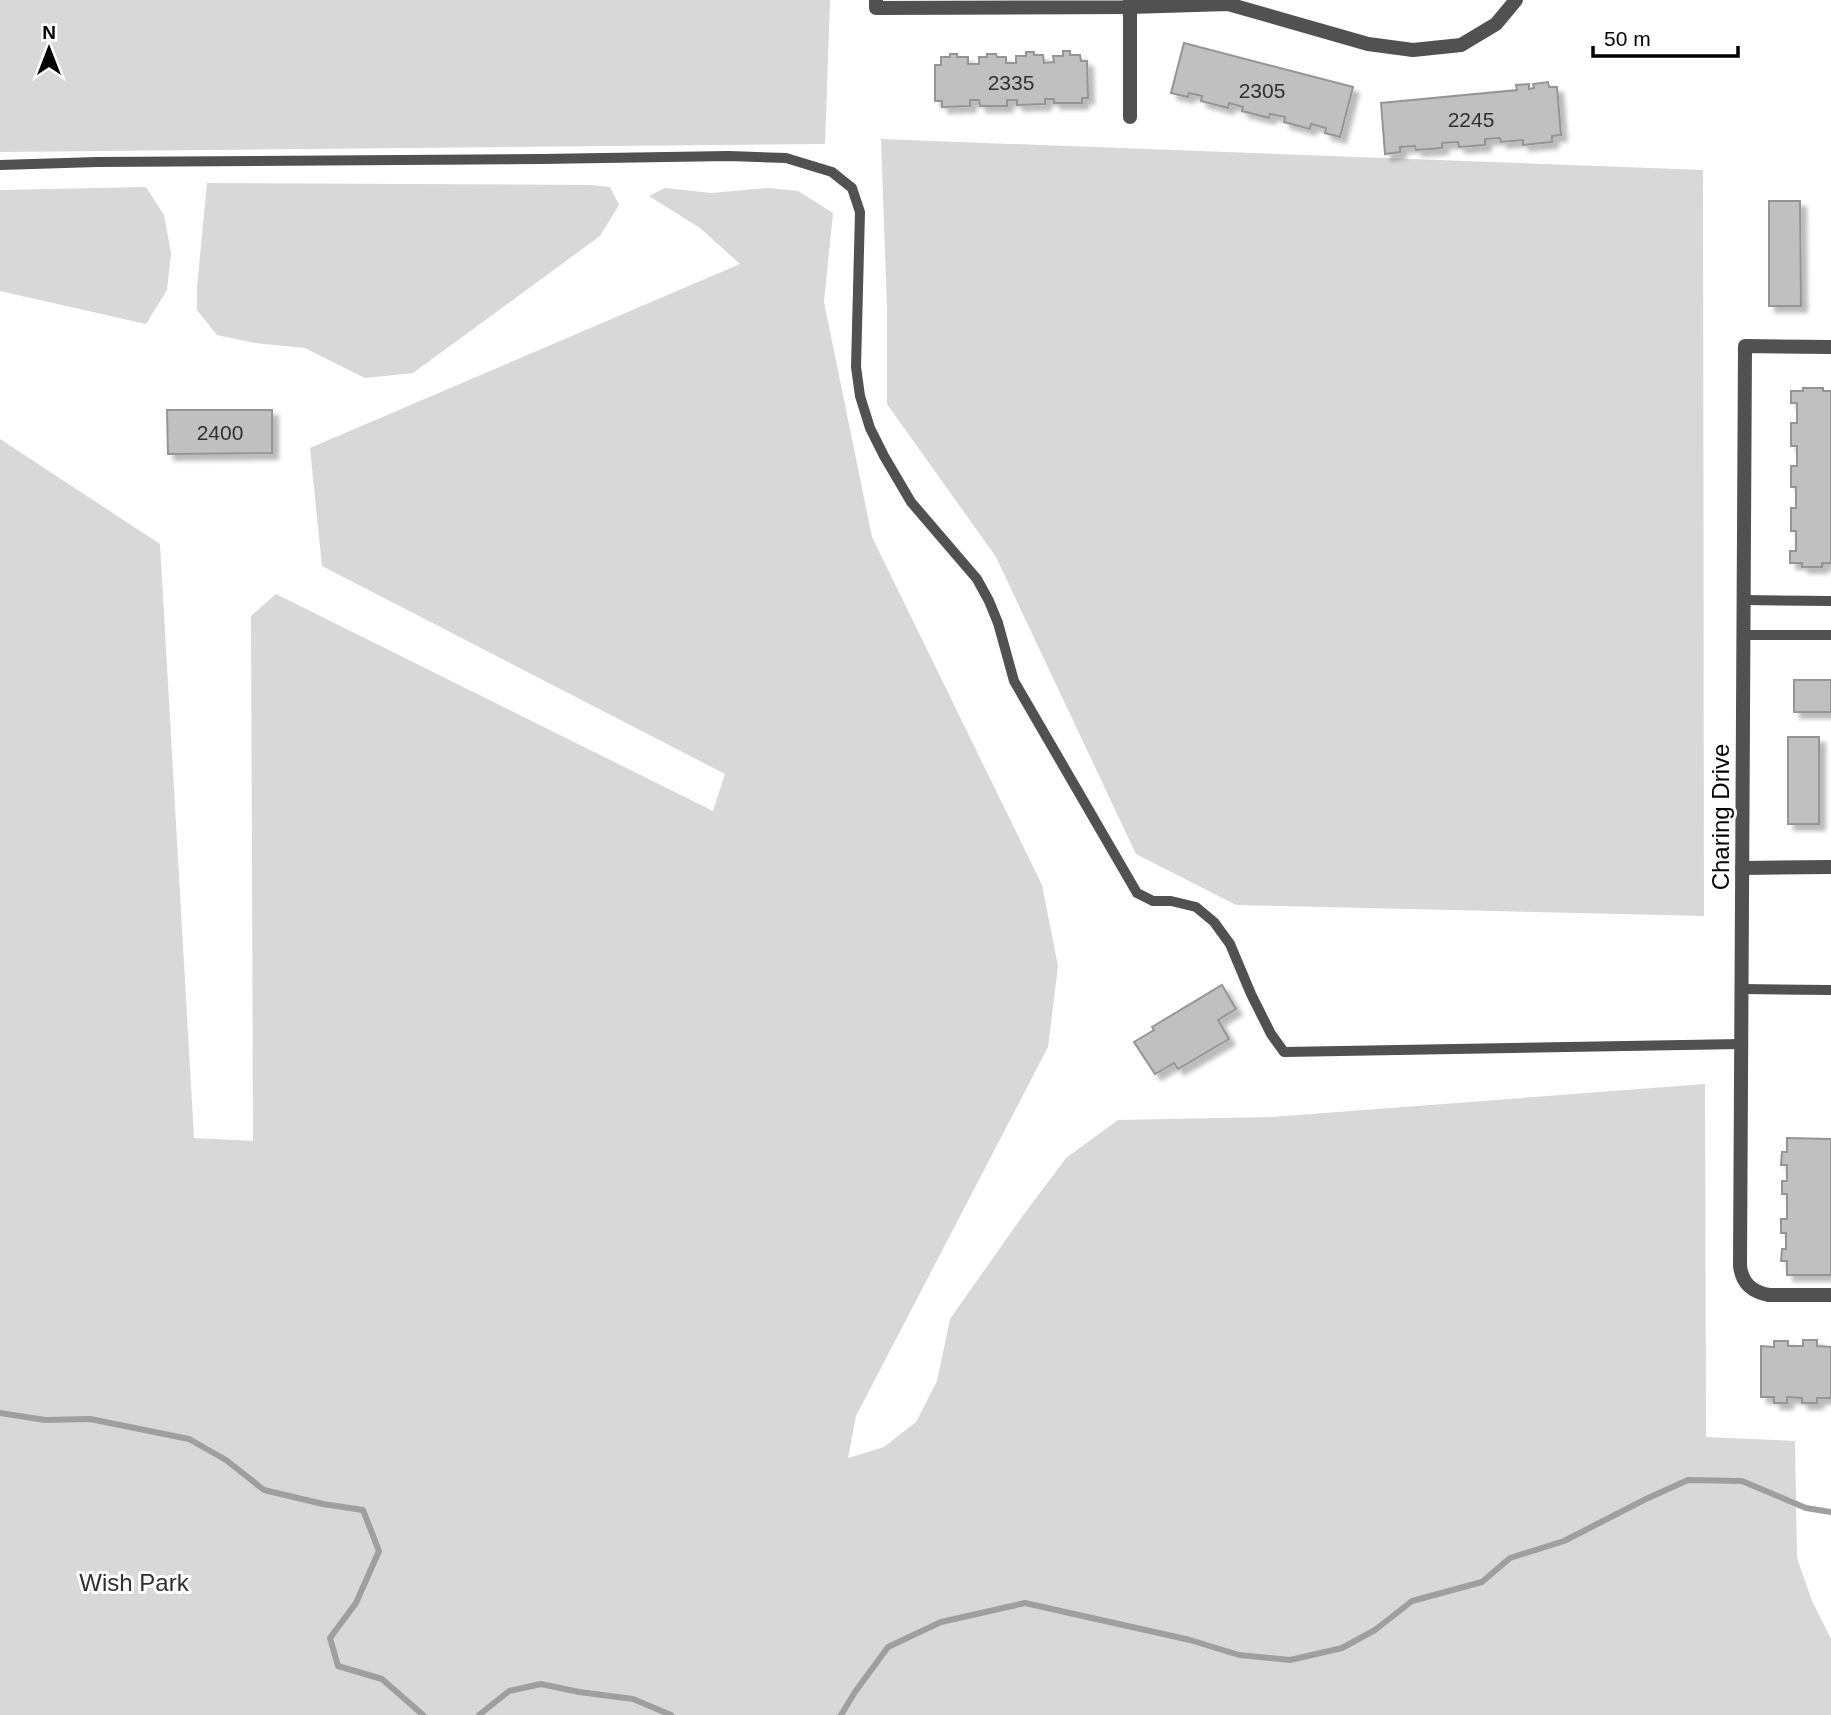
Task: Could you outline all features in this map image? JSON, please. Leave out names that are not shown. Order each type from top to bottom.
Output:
[{"type":"street","points":[[876,4],[1228,4],[1368,44],[1413,50],[1461,45],[1496,24],[1516,0]]},
{"type":"street","points":[[1130,3],[1130,117]]},
{"type":"street","name":"Charing Drive","points":[[1831,346],[1745,346],[1740,1266],[1742,1276],[1754,1291],[1769,1295],[1831,1296]]},
{"type":"street","points":[[1742,868],[1831,867]]},
{"type":"lane","points":[[0,165],[729,156],[786,158],[832,172],[852,188],[860,212],[856,367],[860,396],[870,428],[884,456],[911,502],[976,579],[989,601],[1014,681],[1137,893],[1153,901],[1171,901],[1196,907],[1214,922],[1230,944],[1271,1034],[1284,1052],[1741,1044]]},
{"type":"lane","points":[[1744,600],[1831,601]]},
{"type":"lane","points":[[1743,635],[1831,635]]},
{"type":"lane","points":[[1742,989],[1831,990]]},
{"type":"green space","points":[[0,0],[830,0],[825,144],[0,152]]},
{"type":"green space","points":[[881,139],[1703,170],[1704,916],[1236,905],[1136,854],[996,557],[887,404],[887,308]]},
{"type":"green space","points":[[207,183],[590,185],[610,187],[619,205],[600,236],[413,373],[365,378],[305,348],[255,343],[217,335],[197,310]]},
{"type":"green space","points":[[146,187],[164,215],[171,253],[167,290],[146,324],[0,291],[0,190]]},
{"type":"green space","name":"Wish Park","points":[[665,188],[711,193],[768,188],[798,191],[833,213],[824,302],[872,537],[1042,885],[1058,966],[1048,1047],[856,1416],[848,1458],[884,1447],[916,1422],[937,1381],[950,1319],[1066,1158],[1118,1120],[1272,1117],[1705,1084],[1706,1437],[1795,1441],[1797,1558],[1812,1601],[1831,1639],[1831,1715],[0,1715],[0,439],[160,544],[194,1138],[253,1141],[251,616],[276,594],[713,811],[725,774],[322,566],[310,448],[740,264],[700,228],[649,196]]},
{"type":"building","points":[[1184,43],[1353,87],[1340,137],[1325,133],[1326,128],[1311,124],[1310,129],[1284,122],[1285,117],[1270,114],[1269,118],[1242,111],[1243,107],[1229,103],[1228,108],[1201,101],[1202,96],[1189,93],[1188,97],[1171,93]]},
{"type":"building","points":[[1063,51],[1070,51],[1070,55],[1080,55],[1081,61],[1087,61],[1088,98],[1082,98],[1082,103],[1054,103],[1054,99],[1045,99],[1045,104],[1017,105],[1017,100],[1007,100],[1007,106],[980,106],[979,100],[970,100],[970,106],[942,107],[942,101],[935,101],[935,65],[941,65],[941,57],[957,54],[957,57],[968,57],[968,64],[979,64],[979,57],[996,54],[997,57],[1006,57],[1006,63],[1016,63],[1016,56],[1026,56],[1026,52],[1034,52],[1034,55],[1043,55],[1044,63],[1054,62],[1053,56],[1063,56]]},
{"type":"building","points":[[1548,82],[1549,87],[1557,87],[1561,135],[1552,136],[1552,142],[1523,145],[1523,140],[1501,142],[1500,138],[1485,139],[1485,145],[1459,147],[1458,142],[1442,143],[1442,148],[1416,150],[1415,146],[1400,147],[1400,152],[1385,154],[1381,103],[1517,90],[1516,85],[1529,84],[1529,89],[1534,88],[1533,84]]},
{"type":"building","points":[[1769,201],[1800,201],[1801,306],[1769,306]]},
{"type":"building","points":[[1803,388],[1823,388],[1823,391],[1831,391],[1831,563],[1822,563],[1822,567],[1802,567],[1802,563],[1790,563],[1790,551],[1796,551],[1796,531],[1791,531],[1791,508],[1796,508],[1796,487],[1791,487],[1791,466],[1797,466],[1797,446],[1791,446],[1791,423],[1797,423],[1797,403],[1791,403],[1791,391],[1803,391]]},
{"type":"building","points":[[167,410],[272,410],[272,453],[168,454]]},
{"type":"building","points":[[1794,680],[1831,680],[1831,712],[1794,712]]},
{"type":"building","points":[[1788,737],[1819,737],[1819,824],[1788,824]]},
{"type":"building","points":[[1222,985],[1236,1009],[1218,1020],[1229,1039],[1178,1069],[1174,1063],[1155,1074],[1134,1042],[1154,1030],[1152,1027]]},
{"type":"building","points":[[1787,1138],[1831,1139],[1831,1275],[1787,1275],[1787,1261],[1781,1261],[1782,1249],[1786,1249],[1786,1233],[1781,1233],[1781,1219],[1787,1219],[1787,1194],[1782,1194],[1782,1181],[1787,1181],[1787,1165],[1781,1165],[1782,1152],[1787,1152]]},
{"type":"building","points":[[1803,1340],[1817,1340],[1817,1346],[1831,1347],[1831,1398],[1817,1398],[1817,1403],[1802,1403],[1802,1398],[1787,1397],[1787,1403],[1774,1403],[1774,1397],[1761,1397],[1761,1346],[1774,1347],[1774,1341],[1788,1341],[1788,1346],[1803,1346]]},
{"type":"waterway","points":[[0,1413],[45,1420],[90,1419],[189,1439],[226,1460],[264,1490],[363,1510],[379,1551],[356,1603],[330,1638],[338,1666],[382,1679],[423,1715]]},
{"type":"waterway","points":[[841,1715],[888,1647],[941,1622],[1025,1603],[1190,1640],[1239,1655],[1290,1660],[1342,1648],[1375,1630],[1412,1601],[1482,1582],[1510,1558],[1564,1541],[1688,1480],[1742,1481],[1806,1508],[1831,1512]]},
{"type":"waterway","points":[[479,1715],[509,1691],[541,1684],[633,1699],[671,1715]]}]
